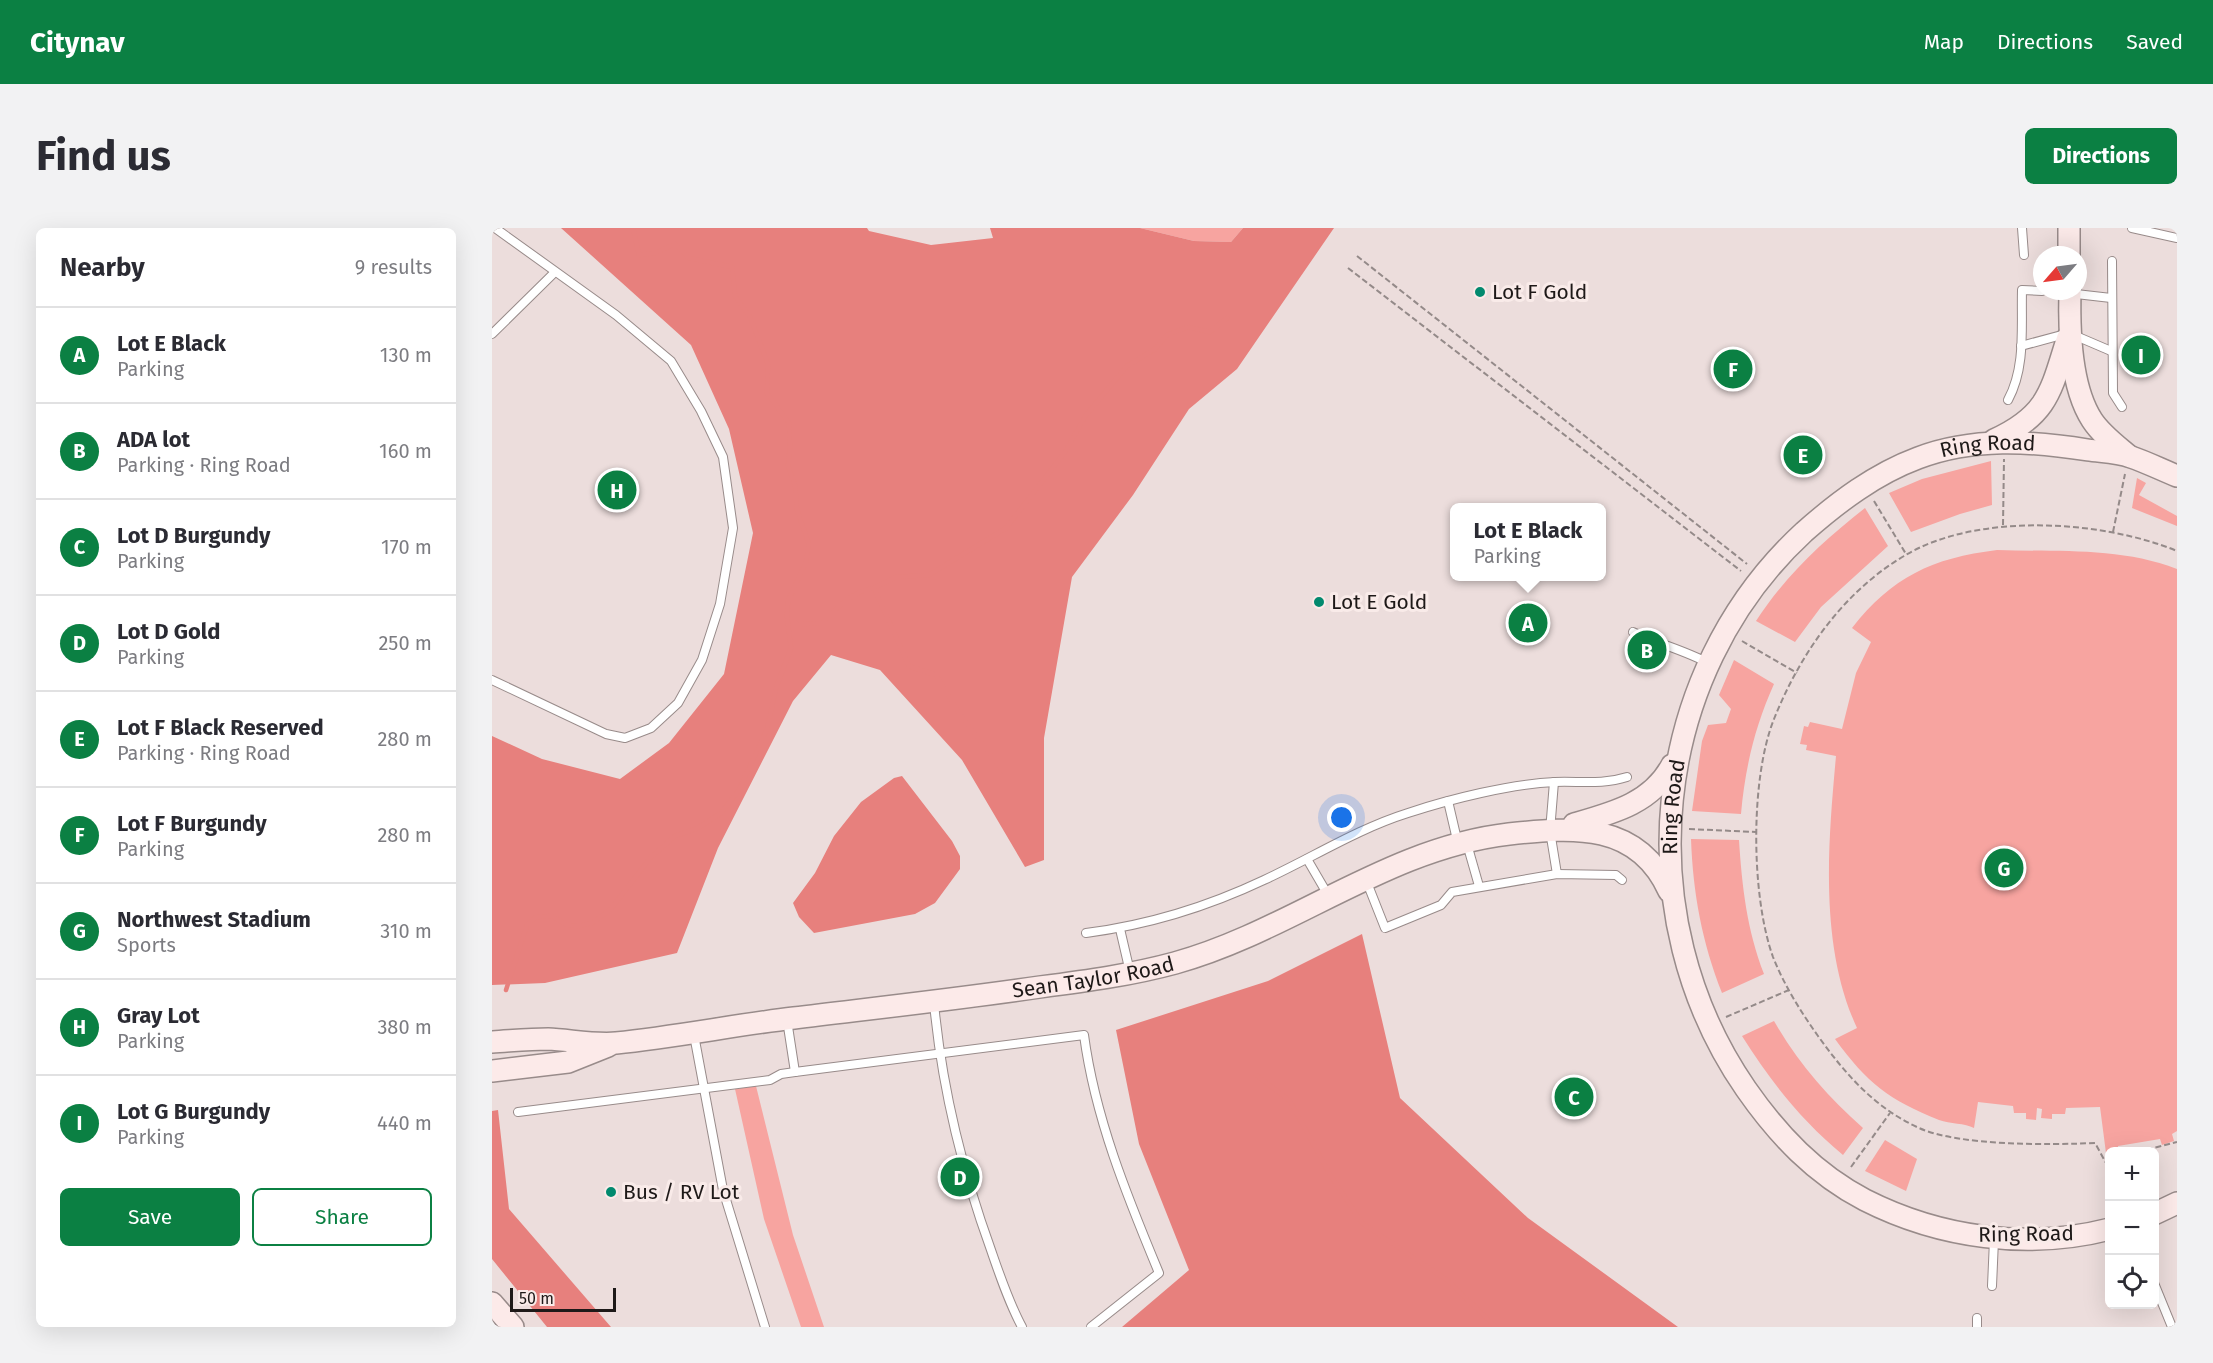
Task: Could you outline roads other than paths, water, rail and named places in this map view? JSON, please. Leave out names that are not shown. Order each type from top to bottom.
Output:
[{"type":"main road","points":[[2069,228],[2070,246]]},
{"type":"main road","points":[[2070,300],[2069,333],[2085,406],[2102,432],[2127,462]]},
{"type":"main road","points":[[1996,450],[2012,432],[2036,414],[2046,400],[2069,333]]},
{"type":"main road","name":"Ring Road","points":[[2105,1230],[2055,1238],[1995,1238],[1934,1228],[1888,1212],[1847,1190],[1805,1160],[1767,1118],[1728,1062],[1698,999],[1673,898],[1669,829],[1671,792],[1680,750],[1697,693],[1709,663],[1747,596],[1783,552],[1827,512],[1870,481],[1918,458],[1996,450],[2037,443],[2127,462],[2177,476]]},
{"type":"main road","name":"Sean Taylor Road","points":[[1550,831],[1605,815],[1647,796],[1661,783],[1680,750]]},
{"type":"main road","name":"Sean Taylor Road","points":[[492,1071],[568,1062],[613,1044],[693,1031],[934,1003],[1131,974],[1212,952],[1255,935],[1328,895],[1365,878],[1462,844],[1505,835],[1550,831],[1596,831],[1623,841],[1643,852],[1655,866],[1673,898]]},
{"type":"main road","name":"Sean Taylor Road","points":[[492,1042],[545,1039],[613,1044]]},
{"type":"main road","points":[[492,1084],[568,1062]]},
{"type":"main road","points":[[2159,1212],[2177,1203]]},
{"type":"main road","points":[[492,1303],[513,1327]]},
{"type":"lane","points":[[492,680],[606,734],[625,738],[651,728],[678,703],[702,660],[720,604],[734,528],[723,457],[701,411],[671,362],[616,315],[495,228]]},
{"type":"lane","points":[[2022,228],[2024,255]]},
{"type":"lane","points":[[2132,228],[2177,238]]},
{"type":"lane","points":[[2112,261],[2113,393],[2122,406]]},
{"type":"lane","points":[[492,334],[555,272]]},
{"type":"lane","points":[[2008,400],[2018,383],[2022,290],[2033,291]]},
{"type":"lane","points":[[2087,294],[2111,298]]},
{"type":"lane","points":[[2020,346],[2069,333],[2111,351]]},
{"type":"lane","points":[[1633,632],[1666,648],[1687,652],[1709,663]]},
{"type":"lane","points":[[1086,933],[1120,928],[1194,909],[1265,880],[1369,826],[1448,801],[1554,782],[1610,783],[1626,777]]},
{"type":"lane","points":[[1554,782],[1550,831],[1557,874]]},
{"type":"lane","points":[[1448,801],[1479,886]]},
{"type":"lane","points":[[1307,859],[1328,895]]},
{"type":"lane","points":[[1365,878],[1385,928],[1441,905],[1452,892],[1479,886],[1557,874],[1616,875],[1622,880]]},
{"type":"lane","points":[[1120,928],[1131,974]]},
{"type":"lane","points":[[934,1003],[938,1054],[961,1156],[978,1214],[1022,1327]]},
{"type":"lane","points":[[787,1019],[795,1072]]},
{"type":"lane","points":[[693,1031],[702,1090],[723,1190],[765,1327]]},
{"type":"lane","points":[[518,1112],[702,1090],[770,1080],[781,1074],[1084,1035],[1099,1111],[1120,1178],[1159,1273],[1091,1327]]},
{"type":"lane","points":[[1992,1286],[1995,1238]]},
{"type":"lane","points":[[2159,1295],[2172,1327]]},
{"type":"waterway","points":[[506,990],[527,925],[536,917],[552,916],[567,925],[579,926],[592,923],[610,910],[651,857],[675,836],[698,828],[721,813],[739,790],[767,729],[776,688],[791,648],[787,616],[788,601],[806,562],[809,544],[797,510],[795,485],[788,466],[789,423],[767,393],[768,364],[750,317],[735,296],[732,267],[689,258],[675,244],[655,253],[639,255],[633,228]]},
{"type":"waterway","points":[[874,588],[896,577],[929,575],[1006,528],[1065,452],[1086,415],[1127,366],[1155,349],[1167,335],[1188,327],[1210,332],[1227,318]]},
{"type":"waterway","points":[[788,609],[803,624],[822,623],[852,596],[874,588],[909,666],[936,675],[959,713],[1003,771]]},
{"type":"waterway","points":[[1256,1075],[1290,1101],[1329,1173],[1362,1223],[1447,1280],[1496,1327]]},
{"type":"place","name":"Lot F Gold","points":[[1480,292]]},
{"type":"place","name":"Lot G Burgundy","points":[[2141,355]]},
{"type":"place","name":"Lot F Burgundy","points":[[1733,369]]},
{"type":"place","name":"Lot F Black Reserved","points":[[1803,455]]},
{"type":"place","name":"Gray Lot","points":[[617,490]]},
{"type":"place","name":"Lot E Gold","points":[[1319,602]]},
{"type":"place","name":"Lot E Black","points":[[1528,623]]},
{"type":"place","name":"ADA lot","points":[[1647,650]]},
{"type":"place","name":"Northwest Stadium","points":[[2004,868]]},
{"type":"place","name":"Lot D Burgundy","points":[[1574,1097]]},
{"type":"place","name":"Lot D Gold","points":[[960,1177]]},
{"type":"place","name":"Bus / RV Lot","points":[[611,1192]]}]
